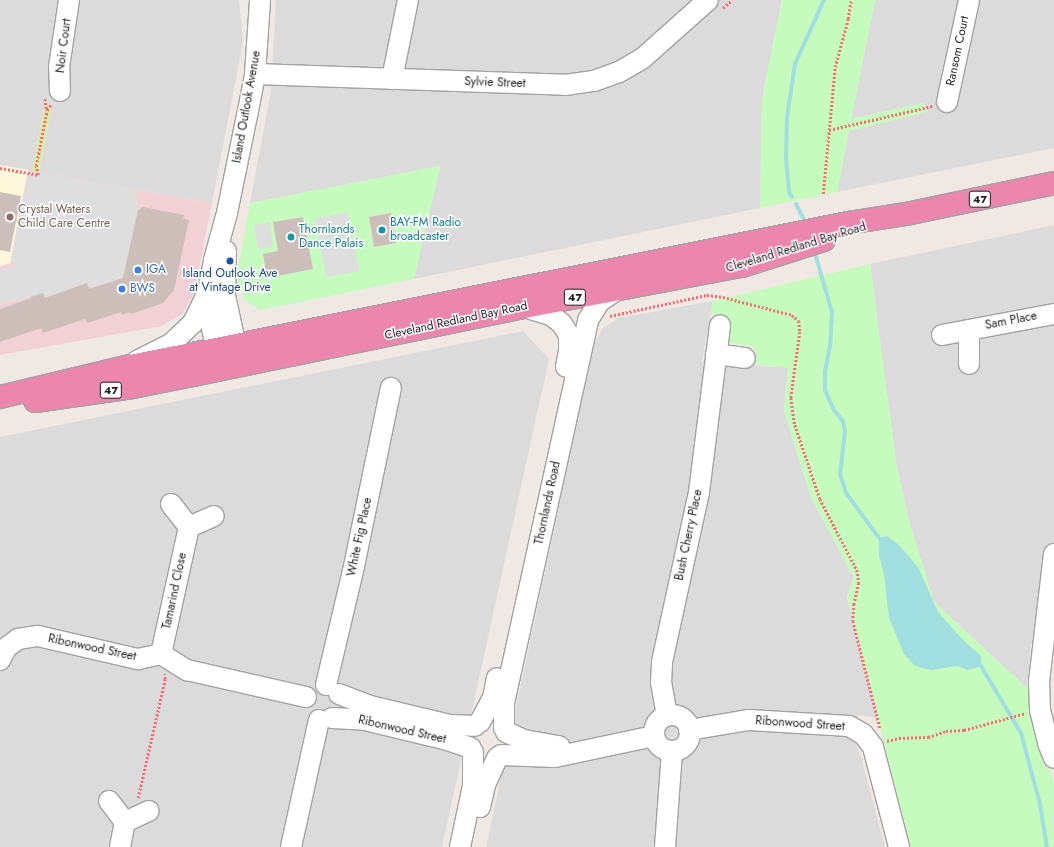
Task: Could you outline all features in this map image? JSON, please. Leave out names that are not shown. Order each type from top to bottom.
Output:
[{"type":"highway","name":"Cleveland Redland Bay Road","points":[[0,406],[133,387],[229,357],[636,266],[848,223],[906,214],[1054,183]]},
{"type":"highway","name":"Cleveland Redland Bay Road","points":[[0,397],[126,367],[229,357],[524,307],[742,266],[906,214]]},
{"type":"highway","points":[[636,266],[683,264],[734,253],[741,255],[742,266]]},
{"type":"street","name":"Noir Court","points":[[60,91],[59,67],[69,0]]},
{"type":"street","name":"Island Outlook Avenue","points":[[229,357],[208,292],[214,260],[228,213],[255,74],[260,0]]},
{"type":"street","points":[[392,79],[408,0]]},
{"type":"street","name":"Sylvie Street","points":[[255,74],[565,86],[594,81],[619,72],[643,58],[708,0]]},
{"type":"street","name":"Ransom Court","points":[[947,102],[969,0]]},
{"type":"street","name":"Island Outlook Avenue","points":[[228,213],[225,296],[229,357]]},
{"type":"street","name":"Thornlands Road","points":[[472,847],[485,785],[499,756],[506,748],[508,740],[505,730],[504,703],[588,320],[600,300],[617,290]]},
{"type":"street","points":[[126,367],[172,343],[193,323],[208,292]]},
{"type":"street","name":"Thornlands Road","points":[[460,847],[473,786],[472,750],[469,736],[493,698],[569,351],[569,336],[562,324],[551,315],[524,307]]},
{"type":"street","name":"Sam Place","points":[[942,335],[1054,314]]},
{"type":"street","name":"Bush Cherry Place","points":[[667,716],[661,683],[662,662],[699,492],[720,325]]},
{"type":"street","name":"Sam Place","points":[[969,330],[969,364]]},
{"type":"street","points":[[716,354],[745,358]]},
{"type":"street","name":"White Fig Place","points":[[332,689],[353,571],[391,388]]},
{"type":"street","points":[[171,504],[189,527],[214,516]]},
{"type":"street","name":"Tamarind Close","points":[[161,654],[189,527]]},
{"type":"street","points":[[1054,554],[1039,681],[1040,710],[1048,743],[1054,758]]},
{"type":"street","name":"Ribonwood Street","points":[[0,660],[6,648],[18,639],[38,636],[138,658],[161,654]]},
{"type":"street","points":[[161,654],[187,670],[306,697]]},
{"type":"street","points":[[314,687],[332,689],[341,703],[338,711],[325,719],[312,717],[307,711],[305,704],[306,697],[314,687]]},
{"type":"street","name":"Ribonwood Street","points":[[332,689],[370,706],[450,725],[477,724]]},
{"type":"street","points":[[667,716],[679,717],[687,725],[689,730],[687,742],[683,747],[672,751],[660,747],[654,736],[655,726],[662,718],[667,716]]},
{"type":"street","points":[[291,847],[325,719]]},
{"type":"street","name":"Ribonwood Street","points":[[325,719],[365,720],[444,739],[472,750]]},
{"type":"street","points":[[477,724],[488,720],[497,722],[505,730],[524,740],[589,749]]},
{"type":"street","name":"Ribonwood Street","points":[[689,730],[749,720],[849,726],[878,744],[899,847]]},
{"type":"street","points":[[472,750],[484,759],[499,756],[555,757],[654,736]]},
{"type":"street","points":[[665,847],[672,751]]},
{"type":"street","points":[[108,801],[125,822]]},
{"type":"street","points":[[120,847],[125,822],[143,805]]},
{"type":"path","points":[[823,194],[834,67],[848,19],[851,0]]},
{"type":"path","points":[[0,168],[38,175],[36,166],[47,110],[60,91]]},
{"type":"path","points":[[829,130],[947,102]]},
{"type":"path","points":[[588,320],[708,296],[723,297],[792,315],[799,321],[800,332],[791,398],[795,425],[820,499],[857,570],[859,582],[854,604],[853,621],[878,744],[899,738],[928,737],[946,731],[964,730],[991,724],[1017,715]]},
{"type":"path","points":[[143,805],[165,680],[161,654]]},
{"type":"shaded area","points":[[0,0],[239,0],[243,42],[212,203],[39,172],[52,106],[45,104],[32,171],[0,165]]},
{"type":"shaded area","points":[[276,0],[782,0],[762,99],[760,208],[414,279],[440,166],[250,203],[271,91]]},
{"type":"shaded area","points":[[875,0],[1054,0],[1054,148],[837,192],[849,131],[923,103],[851,119]]},
{"type":"shaded area","name":"Crystal Waters Child Care Centre","points":[[0,165],[28,170],[10,263],[0,266]]},
{"type":"shaded area","points":[[28,170],[212,203],[194,294],[182,314],[162,326],[0,355],[0,266],[10,263]]},
{"type":"shaded area","points":[[29,171],[135,189],[138,210],[128,258],[126,258],[125,278],[89,289],[87,283],[45,298],[43,293],[0,305],[0,269],[18,265],[11,262]]},
{"type":"shaded area","points":[[348,212],[359,271],[326,277],[315,219]]},
{"type":"shaded area","points":[[270,222],[273,247],[258,249],[254,225]]},
{"type":"shaded area","points":[[1054,225],[1054,646],[1031,644],[1027,688],[934,602],[909,521],[896,463],[870,264]]},
{"type":"shaded area","points":[[713,301],[702,361],[788,368],[784,411],[811,497],[854,578],[847,597],[878,718],[858,715],[856,745],[861,757],[885,847],[486,847],[594,344],[602,329],[618,318]]},
{"type":"shaded area","points":[[523,331],[549,359],[442,847],[0,847],[0,437]]},
{"type":"green space","points":[[782,0],[875,0],[851,119],[923,103],[928,112],[849,131],[837,192],[760,208],[762,99]]},
{"type":"green space","points":[[45,104],[52,106],[39,172],[32,171]]},
{"type":"green space","points":[[440,166],[414,279],[261,310],[244,300],[237,274],[250,203]],"holes":[[[391,213],[396,243],[374,247],[369,217]],[[303,217],[313,269],[267,278],[263,254],[278,251],[273,222]]]},
{"type":"green space","points":[[870,264],[896,463],[909,521],[934,602],[1027,688],[1036,729],[1054,783],[1054,847],[911,847],[847,597],[854,578],[811,497],[784,411],[788,368],[753,364],[755,347],[731,343],[725,339],[726,318],[711,313],[713,301]]},
{"type":"water","points":[[887,536],[899,545],[918,567],[938,612],[963,640],[981,656],[981,666],[968,670],[957,666],[931,670],[915,666],[904,654],[889,618],[884,574],[879,556],[879,538]]},
{"type":"building","points":[[0,192],[21,196],[10,252],[0,250]]},
{"type":"building","points":[[143,207],[184,215],[183,219],[189,220],[174,290],[163,303],[131,314],[130,312],[122,315],[121,312],[87,323],[85,319],[43,333],[41,328],[0,342],[0,309],[43,293],[45,298],[87,283],[89,289],[123,278],[138,210]]},
{"type":"building","name":"BAY-FM Radio broadcaster","points":[[391,213],[396,243],[374,247],[369,217]]},
{"type":"building","name":"Thornlands Dance Palais","points":[[303,217],[313,269],[267,278],[263,254],[278,251],[273,222]]},
{"type":"waterway","points":[[792,197],[789,192],[786,157],[787,117],[795,64],[824,0]]},
{"type":"waterway","points":[[796,204],[803,218]]},
{"type":"waterway","points":[[816,257],[832,312],[830,346],[825,371],[825,390],[834,410],[843,421],[845,431],[840,474],[846,493],[879,538]]},
{"type":"waterway","points":[[981,666],[1021,733],[1040,804],[1047,847]]},
{"type":"place","name":"Crystal Waters Child Care Centre","points":[[10,217]]},
{"type":"place","name":"BAY-FM Radio broadcaster","points":[[382,230]]},
{"type":"place","name":"Thornlands Dance Palais","points":[[291,237]]},
{"type":"place","name":"Island Outlook Ave at Vintage Drive","points":[[230,261]]},
{"type":"place","name":"IGA","points":[[138,270]]},
{"type":"place","name":"BWS","points":[[122,289]]}]
